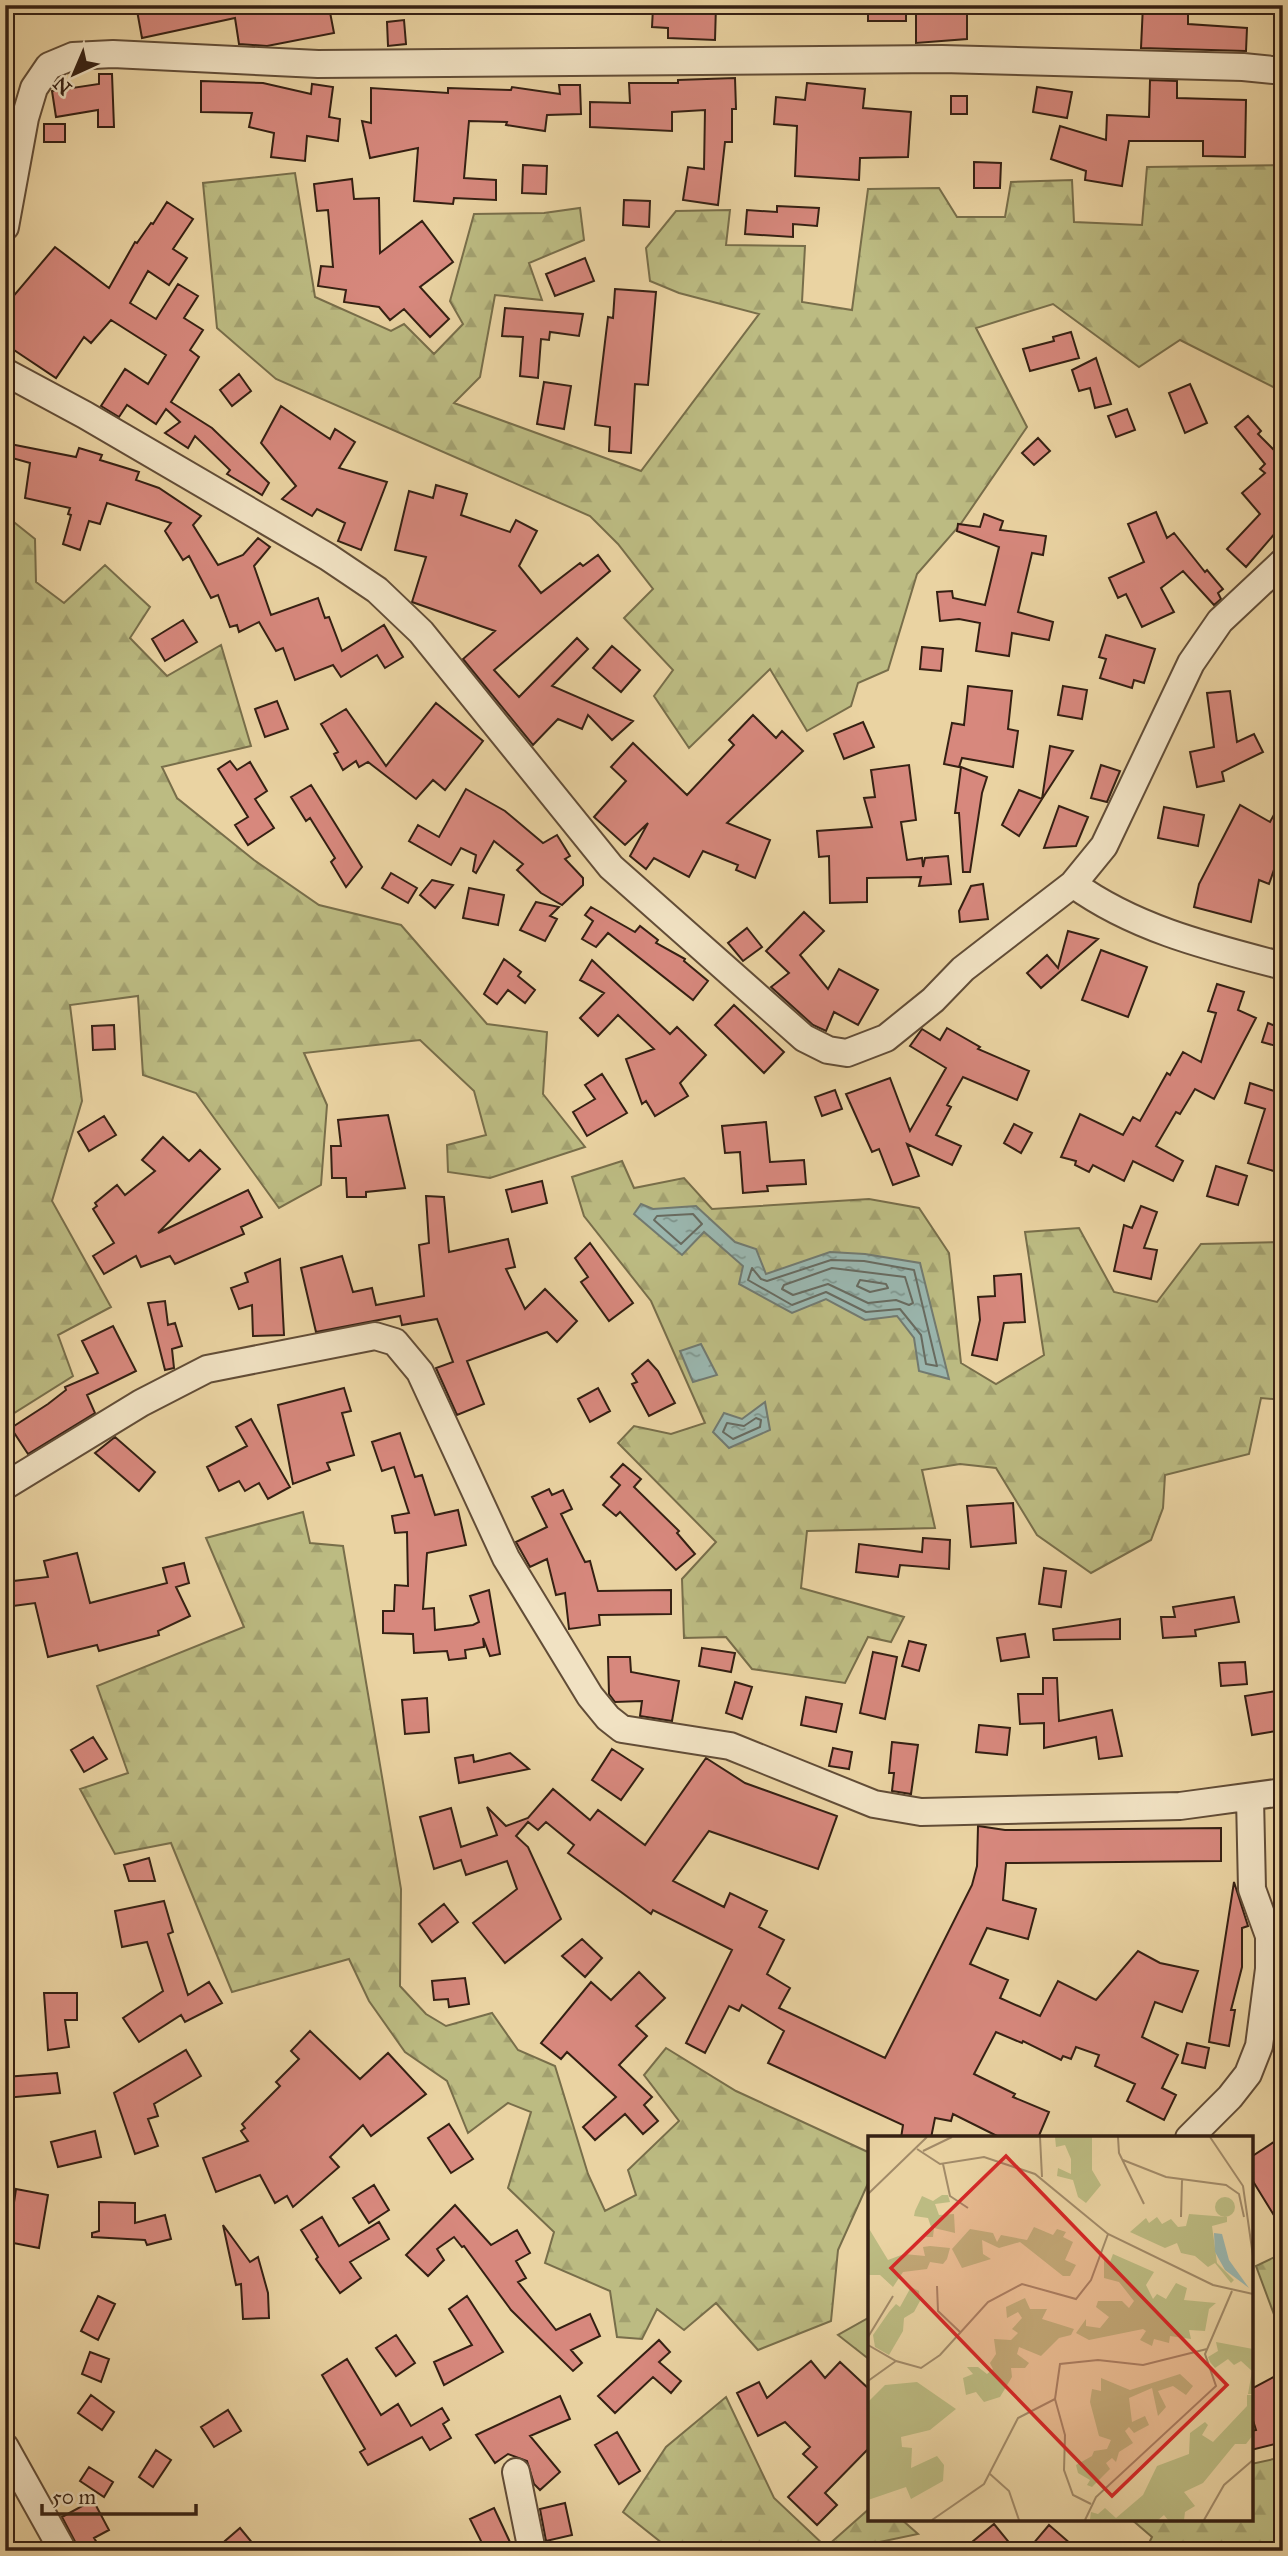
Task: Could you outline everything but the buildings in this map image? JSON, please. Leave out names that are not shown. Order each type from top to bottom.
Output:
[{"type":"street","points":[[5,227],[25,118],[34,88],[49,66],[73,57],[113,54],[318,64],[942,59],[1243,67],[1283,72]]},
{"type":"street","points":[[5,372],[85,415],[328,557],[377,590],[421,632],[611,867],[804,1038],[828,1050],[847,1053],[886,1038],[933,1000],[963,969],[1073,884],[1104,846],[1191,663],[1220,621],[1283,562]]},
{"type":"street","points":[[1073,884],[1120,914],[1167,933],[1283,966]]},
{"type":"street","points":[[5,1486],[141,1403],[207,1369],[374,1336],[395,1342],[420,1372],[506,1558],[590,1696],[608,1718],[622,1728],[730,1746],[874,1804],[921,1812],[1180,1806],[1283,1792]]},
{"type":"street","points":[[1191,2136],[1230,2097],[1248,2074],[1259,2046],[1269,1969],[1269,1936],[1252,1889],[1250,1798]]},
{"type":"street","points":[[5,2447],[63,2551]]},
{"type":"street","points":[[516,2472],[532,2551]]},
{"type":"green space","points":[[1283,165],[1283,392],[1180,340],[1139,367],[1053,304],[976,328],[1027,427],[960,525],[917,574],[888,670],[858,683],[851,706],[807,731],[770,669],[689,748],[654,696],[673,670],[624,618],[653,589],[618,544],[590,516],[276,379],[217,328],[203,183],[295,173],[315,297],[391,331],[404,324],[434,354],[463,324],[450,301],[474,214],[544,213],[580,208],[584,240],[529,263],[542,300],[495,295],[480,377],[454,403],[641,471],[759,314],[679,293],[650,281],[646,248],[676,211],[730,210],[726,245],[805,246],[802,302],[852,310],[868,189],[939,188],[957,217],[1005,217],[1011,182],[1072,180],[1074,222],[1142,225],[1147,167]]},
{"type":"green space","points":[[5,515],[35,539],[36,582],[64,603],[105,565],[150,607],[130,638],[167,676],[221,645],[251,746],[162,767],[177,798],[254,860],[319,905],[401,925],[487,1024],[547,1032],[543,1094],[585,1147],[490,1178],[448,1172],[447,1145],[486,1135],[474,1091],[420,1040],[304,1053],[327,1105],[321,1185],[279,1208],[196,1093],[143,1075],[138,996],[70,1005],[82,1101],[52,1201],[111,1307],[58,1335],[73,1376],[11,1415],[5,1403]]},
{"type":"green space","points":[[622,1161],[634,1188],[684,1178],[712,1209],[869,1199],[919,1208],[949,1253],[961,1363],[996,1384],[1044,1355],[1025,1232],[1079,1228],[1114,1292],[1157,1302],[1201,1244],[1283,1242],[1283,1400],[1261,1398],[1249,1454],[1165,1475],[1163,1508],[1151,1540],[1091,1573],[1037,1535],[996,1468],[960,1464],[922,1470],[935,1528],[807,1531],[801,1588],[904,1617],[891,1642],[868,1637],[845,1683],[752,1669],[726,1637],[684,1638],[682,1579],[716,1542],[618,1443],[634,1426],[671,1434],[705,1423],[651,1301],[584,1216],[572,1177]]},
{"type":"green space","points":[[303,1512],[310,1543],[343,1546],[401,1889],[400,1986],[426,2014],[446,2026],[492,2013],[518,2050],[555,2066],[588,2174],[605,2211],[636,2195],[628,2170],[679,2121],[644,2075],[666,2048],[736,2091],[868,2152],[868,2183],[838,2250],[831,2321],[758,2350],[716,2303],[684,2330],[657,2309],[642,2339],[617,2337],[610,2291],[545,2263],[554,2232],[508,2188],[531,2112],[508,2103],[468,2133],[447,2081],[405,2052],[369,2001],[349,1959],[232,1992],[171,1843],[115,1854],[80,1789],[128,1773],[97,1686],[244,1627],[206,1538]]},
{"type":"green space","points":[[1283,2253],[1283,2335],[1282,2336],[1256,2266]]},
{"type":"green space","points":[[868,2318],[868,2358],[838,2335]]},
{"type":"green space","points":[[726,2397],[774,2498],[826,2547],[868,2510],[868,2521],[903,2521],[918,2534],[870,2544],[858,2551],[672,2551],[623,2512],[666,2447]]},
{"type":"green space","points":[[1283,2457],[1283,2551],[1145,2551],[1152,2537],[1133,2521],[1253,2521],[1253,2464]]},
{"type":"water","points":[[641,1204],[653,1209],[696,1206],[735,1242],[756,1249],[766,1274],[830,1252],[865,1254],[920,1263],[949,1379],[919,1371],[914,1338],[897,1316],[865,1320],[826,1299],[792,1313],[739,1284],[743,1266],[704,1232],[682,1255],[634,1214]]},
{"type":"water","points":[[701,1344],[717,1375],[693,1382],[680,1351]]},
{"type":"water","points":[[765,1402],[770,1430],[729,1448],[713,1432],[724,1413],[742,1419]]}]
